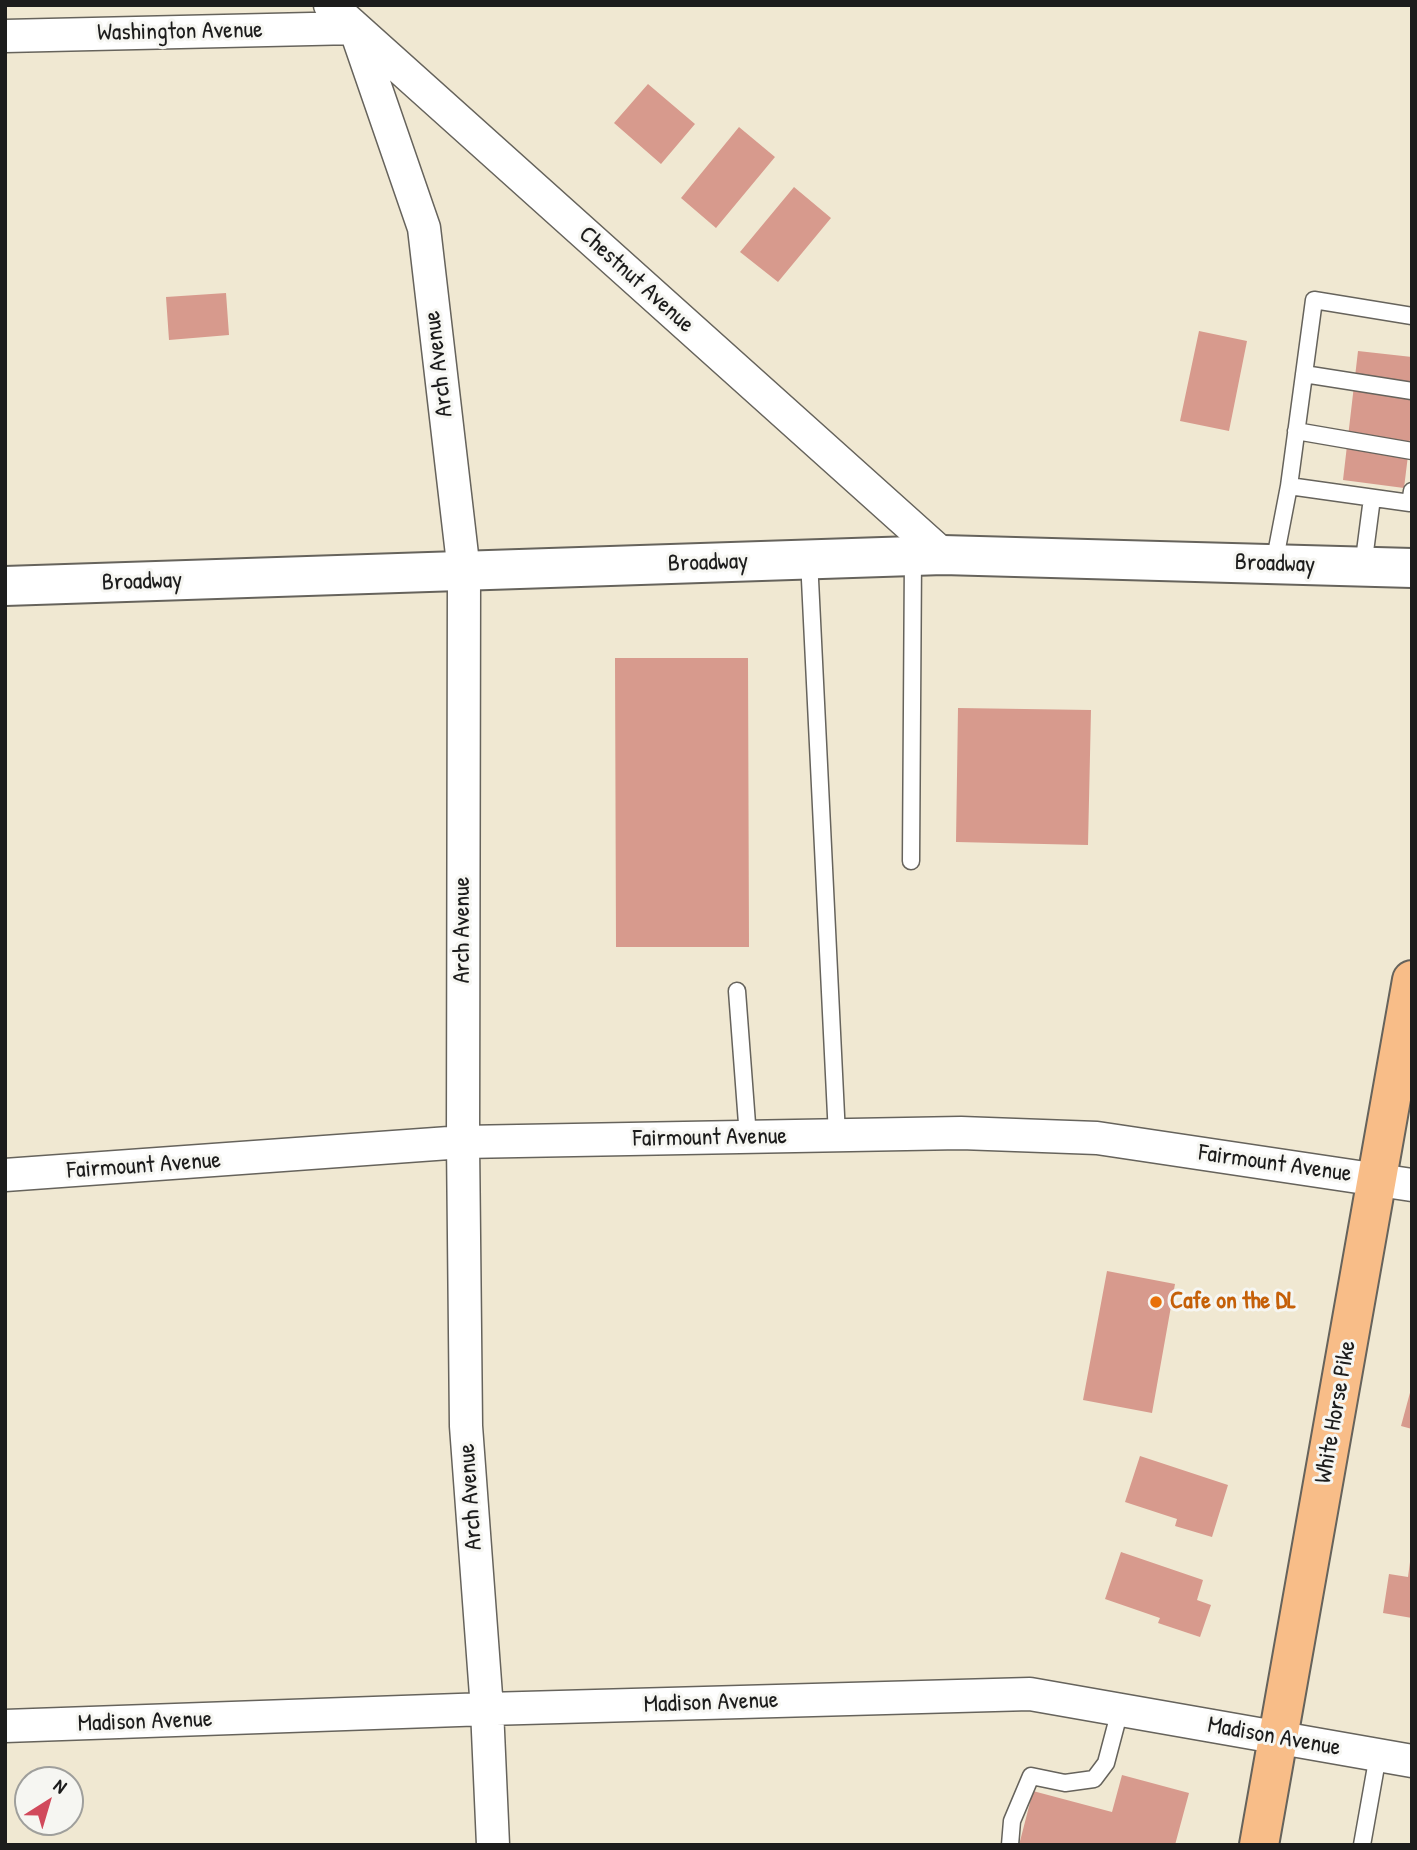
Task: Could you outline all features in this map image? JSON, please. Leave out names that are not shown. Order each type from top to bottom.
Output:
[{"type":"highway","name":"White Horse Pike","points":[[1259,1845],[1276,1738],[1395,1182],[1411,983]]},
{"type":"street","name":"Chestnut Avenue","points":[[330,5],[928,555]]},
{"type":"street","name":"Washington Avenue","points":[[5,36],[355,28]]},
{"type":"street","name":"Arch Avenue","points":[[355,28],[424,228],[464,572],[463,1142],[466,1426],[487,1709],[493,1845]]},
{"type":"street","name":"Broadway","points":[[5,586],[928,555],[1412,568]]},
{"type":"street","name":"Fairmount Avenue","points":[[5,1175],[463,1142],[961,1133],[1097,1138],[1395,1182]]},
{"type":"street","name":"Madison Avenue","points":[[5,1727],[487,1709],[1030,1694],[1412,1761]]},
{"type":"lane","points":[[1274,564],[1289,486],[1314,300],[1412,316]]},
{"type":"lane","points":[[1304,374],[1412,391]]},
{"type":"lane","points":[[1296,431],[1412,451]]},
{"type":"lane","points":[[1289,486],[1410,503],[1412,491]]},
{"type":"lane","points":[[1363,567],[1372,498]]},
{"type":"lane","points":[[911,861],[928,555]]},
{"type":"lane","points":[[809,559],[837,1136]]},
{"type":"lane","points":[[737,991],[748,1137]]},
{"type":"lane","points":[[1010,1845],[1012,1821],[1031,1776],[1065,1783],[1094,1779],[1106,1763],[1120,1710]]},
{"type":"lane","points":[[1362,1845],[1378,1755]]},
{"type":"building","points":[[648,84],[695,124],[661,164],[614,123]]},
{"type":"building","points":[[739,127],[775,157],[716,228],[681,198]]},
{"type":"building","points":[[794,187],[831,218],[778,282],[740,252]]},
{"type":"building","points":[[226,293],[229,335],[169,340],[166,297]]},
{"type":"building","points":[[1199,331],[1247,341],[1229,431],[1180,421]]},
{"type":"building","points":[[1358,351],[1412,357],[1412,423],[1404,488],[1343,480]]},
{"type":"building","points":[[615,658],[748,658],[749,947],[616,947]]},
{"type":"building","points":[[958,708],[1091,710],[1088,845],[956,842]]},
{"type":"building","points":[[1107,1271],[1175,1284],[1152,1413],[1083,1400]]},
{"type":"building","points":[[1412,1389],[1412,1429],[1401,1426]]},
{"type":"building","points":[[1140,1456],[1228,1485],[1212,1537],[1175,1526],[1177,1519],[1125,1502]]},
{"type":"building","points":[[1121,1552],[1203,1580],[1197,1600],[1211,1605],[1200,1637],[1158,1623],[1160,1618],[1105,1599]]},
{"type":"building","points":[[1410,1562],[1412,1618],[1383,1613],[1389,1574],[1408,1577]]},
{"type":"building","points":[[1122,1775],[1189,1793],[1175,1845],[1019,1845],[1033,1791],[1112,1812]]},
{"type":"place","name":"Cafe on the DL","points":[[1156,1302]]}]
